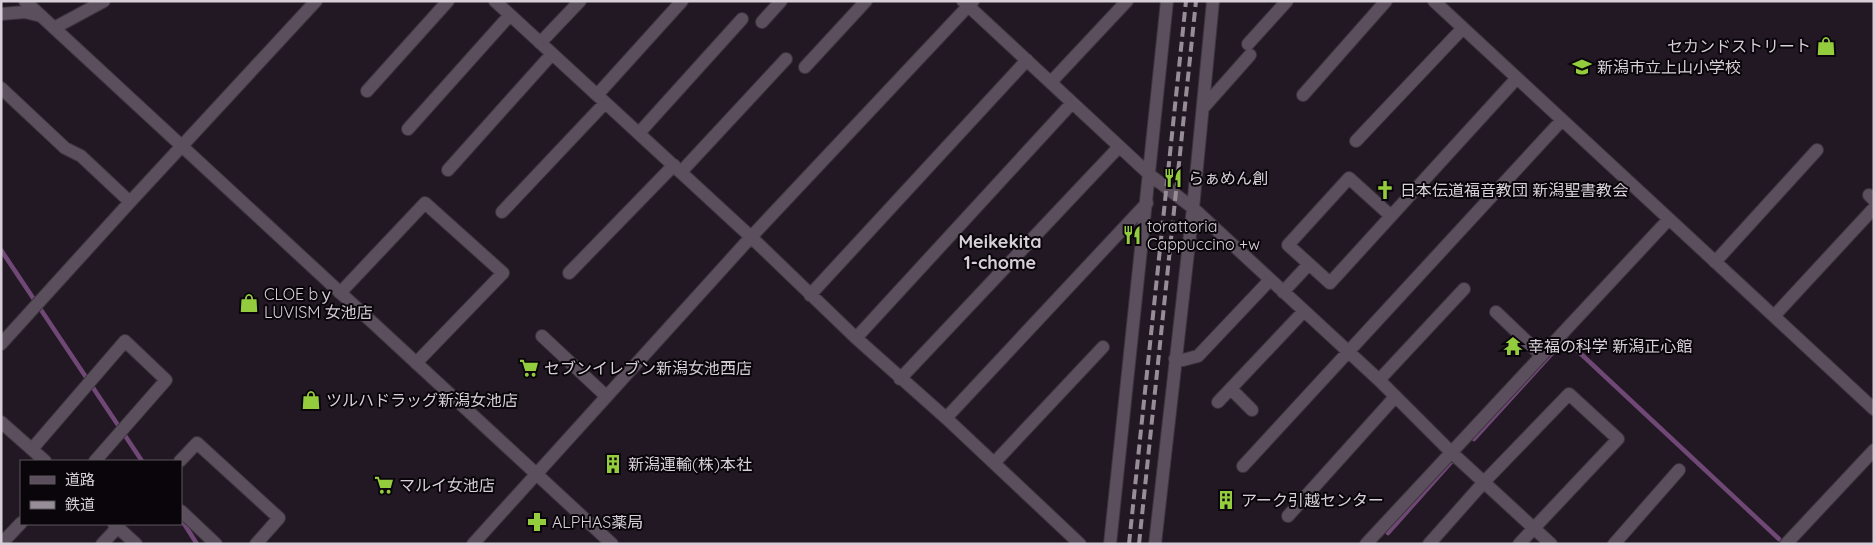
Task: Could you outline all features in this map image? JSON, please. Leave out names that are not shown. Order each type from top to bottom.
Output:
[{"type":"street","points":[[25,1],[612,544]]},
{"type":"street","points":[[54,28],[104,1]]},
{"type":"street","points":[[1,344],[316,1]]},
{"type":"street","points":[[367,91],[448,1]]},
{"type":"street","points":[[494,1],[752,237],[810,295],[900,379],[946,418],[1080,544]]},
{"type":"street","points":[[540,43],[580,1]]},
{"type":"street","points":[[502,212],[601,99],[682,1]]},
{"type":"street","points":[[762,22],[781,1]]},
{"type":"street","points":[[805,67],[866,1]]},
{"type":"street","points":[[1051,82],[1127,1]]},
{"type":"street","points":[[1110,544],[1168,1]]},
{"type":"street","points":[[1156,544],[1193,208],[1213,1]]},
{"type":"street","points":[[1203,108],[1287,1]]},
{"type":"street","points":[[1303,95],[1386,1]]},
{"type":"street","points":[[1434,1],[1874,409]]},
{"type":"street","points":[[473,544],[606,396],[968,3],[1118,146],[1150,175],[1193,208],[1349,352],[1451,452],[1551,544]]},
{"type":"street","points":[[1,14],[25,12],[41,16]]},
{"type":"street","points":[[408,129],[510,15]]},
{"type":"street","points":[[639,133],[742,19]]},
{"type":"street","points":[[1356,141],[1463,28]]},
{"type":"street","points":[[448,170],[552,54]]},
{"type":"street","points":[[569,273],[678,169],[786,59]]},
{"type":"street","points":[[810,295],[1027,60]]},
{"type":"street","points":[[1391,216],[1349,178],[1288,245],[1330,283],[1517,78]]},
{"type":"street","points":[[1,88],[65,148],[81,156],[130,202]]},
{"type":"street","points":[[856,338],[1072,103]]},
{"type":"street","points":[[1243,466],[1562,120]]},
{"type":"street","points":[[900,379],[1118,146]]},
{"type":"street","points":[[1715,262],[1817,150]]},
{"type":"street","points":[[340,293],[425,203],[503,273],[416,363]]},
{"type":"street","points":[[946,418],[1147,203]]},
{"type":"street","points":[[1774,316],[1874,208]]},
{"type":"street","points":[[1366,544],[1669,219]]},
{"type":"street","points":[[1283,292],[1309,264]]},
{"type":"street","points":[[1175,359],[1183,360],[1198,356],[1270,280]]},
{"type":"street","points":[[1379,380],[1464,289]]},
{"type":"street","points":[[1218,402],[1304,311]]},
{"type":"street","points":[[1496,312],[1541,355]]},
{"type":"street","points":[[542,336],[606,396]]},
{"type":"street","points":[[32,449],[125,340],[166,380],[96,460]]},
{"type":"street","points":[[994,463],[1103,347]]},
{"type":"street","points":[[1231,389],[1252,410]]},
{"type":"street","points":[[1429,544],[1484,482],[1569,394],[1618,439],[1519,544]]},
{"type":"street","points":[[1288,516],[1395,397]]},
{"type":"street","points":[[1,422],[44,460]]},
{"type":"street","points":[[181,460],[197,442],[279,518],[256,544]]},
{"type":"street","points":[[1786,544],[1874,450]]},
{"type":"street","points":[[1614,544],[1679,470]]},
{"type":"street","points":[[182,512],[216,544]]},
{"type":"street","points":[[1,544],[20,524]]},
{"type":"street","points":[[102,544],[116,525],[136,544]]},
{"type":"waterway","points":[[1,250],[141,460]]},
{"type":"waterway","points":[[1474,439],[1565,339],[1779,539]]},
{"type":"waterway","points":[[1388,533],[1453,460]]},
{"type":"waterway","points":[[182,521],[197,544]]},
{"type":"railway","points":[[1129,544],[1186,1]]},
{"type":"railway","points":[[1139,544],[1196,1]]},
{"type":"place","name":"セカンドストリート","points":[[1826,46]]},
{"type":"place","name":"新潟市立上山小学校","points":[[1582,67]]},
{"type":"place","name":"らぁめん創","points":[[1173,178]]},
{"type":"place","name":"日本伝道福音教団 新潟聖書教会","points":[[1385,190]]},
{"type":"place","name":"torattoria Cappuccino +w","points":[[1132,235]]},
{"type":"place","name":"CLOE bｙ LUVISM 女池店","points":[[249,303]]},
{"type":"place","name":"幸福の科学 新潟正心館","points":[[1513,346]]},
{"type":"place","name":"セブンイレブン新潟女池西店","points":[[529,368]]},
{"type":"place","name":"ツルハドラッグ新潟女池店","points":[[311,400]]},
{"type":"place","name":"新潟運輸(株)本社","points":[[613,464]]},
{"type":"place","name":"マルイ女池店","points":[[384,485]]},
{"type":"place","name":"アーク引越センター","points":[[1226,500]]},
{"type":"place","name":"ALPHAS薬局","points":[[537,522]]},
{"type":"district","name":"Meikekita 1-chome","points":[[1000,251]]}]
